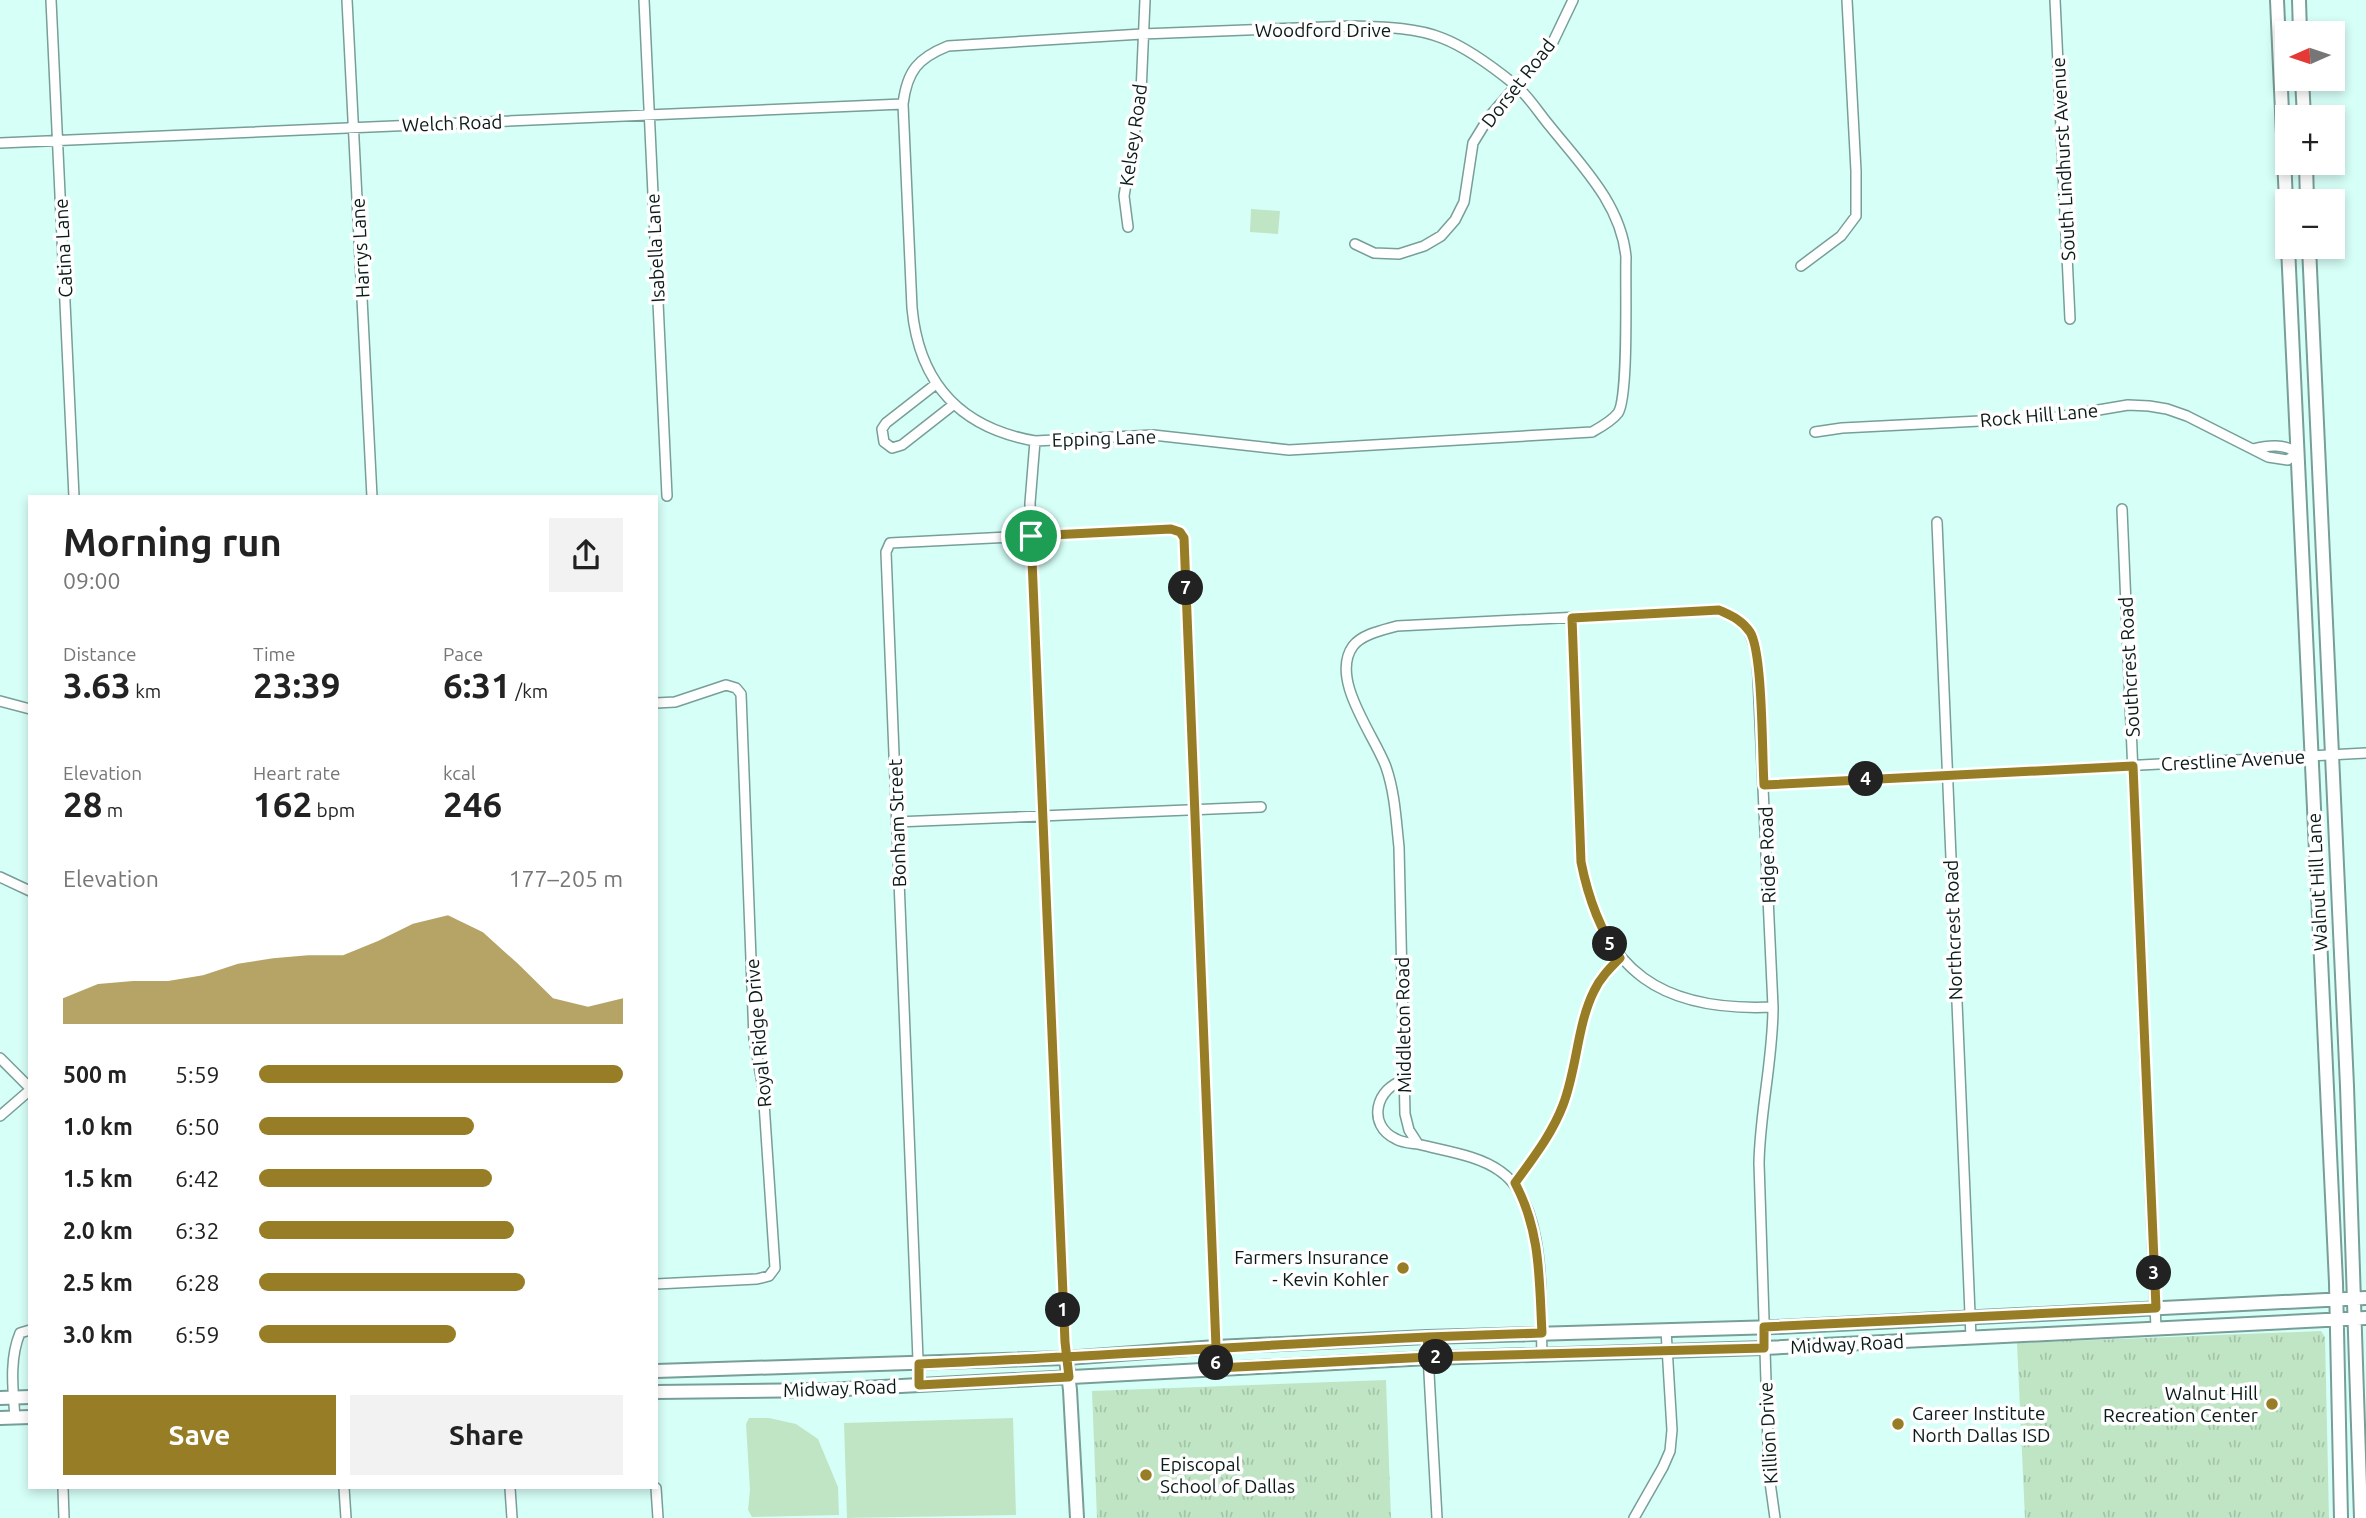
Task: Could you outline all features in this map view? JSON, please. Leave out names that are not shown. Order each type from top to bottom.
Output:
[{"type":"main road","points":[[2277,0],[2282,105]]},
{"type":"main road","points":[[2299,0],[2300,21]]},
{"type":"main road","name":"Walnut Hill Lane","points":[[2289,259],[2336,1299],[2341,1518]]},
{"type":"main road","name":"Walnut Hill Lane","points":[[2310,259],[2347,1086],[2360,1298],[2361,1518]]},
{"type":"main road","points":[[2297,452],[2318,452]]},
{"type":"main road","points":[[2327,1087],[2347,1086]]},
{"type":"main road","name":"Midway Road","points":[[658,1371],[1066,1358],[1216,1347],[1427,1337],[1764,1327],[2360,1298]]},
{"type":"main road","name":"Midway Road","points":[[658,1392],[826,1390],[1429,1357],[1764,1348],[2360,1318]]},
{"type":"main road","points":[[1918,1320],[1919,1340]]},
{"type":"main road","points":[[1346,1341],[1347,1362]]},
{"type":"main road","points":[[1066,1358],[1077,1518]]},
{"type":"main road","points":[[0,1398],[28,1397]]},
{"type":"main road","points":[[0,1418],[28,1417]]},
{"type":"street","name":"Catina Lane","points":[[51,0],[74,495]]},
{"type":"street","name":"Harrys Lane","points":[[347,0],[372,495]]},
{"type":"street","name":"Isabella Lane","points":[[644,0],[667,496]]},
{"type":"street","name":"Kelsey Road","points":[[1128,227],[1124,196],[1141,93],[1145,0]]},
{"type":"street","name":"Dorset Road","points":[[1355,244],[1374,253],[1399,254],[1424,246],[1441,236],[1455,220],[1464,202],[1473,143],[1489,117],[1552,44],[1573,0]]},
{"type":"street","points":[[1801,266],[1841,236],[1856,216],[1847,0]]},
{"type":"street","name":"South Lindhurst Avenue","points":[[2055,0],[2070,319]]},
{"type":"street","name":"Woodford Drive","points":[[903,104],[910,73],[932,52],[948,46],[1142,34],[1352,26],[1405,30],[1442,38],[1475,56],[1517,86],[1600,188],[1624,240],[1624,390],[1619,411],[1607,423],[1592,432],[1575,433]]},
{"type":"street","name":"Welch Road","points":[[0,143],[903,104]]},
{"type":"street","name":"Epping Lane","points":[[903,104],[914,331],[936,384],[953,405],[981,425],[1017,438],[1035,440],[1153,436],[1289,450],[1575,433]]},
{"type":"street","points":[[936,384],[886,424],[881,436],[884,442],[892,448],[902,445],[953,405]]},
{"type":"street","name":"Rock Hill Lane","points":[[1815,432],[1842,428],[2057,417],[2128,405],[2149,405],[2188,416],[2253,449],[2267,445],[2287,446],[2297,452]]},
{"type":"street","points":[[1035,440],[1031,481],[1031,536],[1066,1358]]},
{"type":"street","name":"Southcrest Road","points":[[2122,509],[2156,1328]]},
{"type":"street","name":"Northcrest Road","points":[[1937,522],[1971,1338]]},
{"type":"street","name":"Bonham Street","points":[[919,1385],[886,552],[890,542],[1171,529],[1180,532],[1184,538],[1194,810]]},
{"type":"street","name":"Ridge Road","points":[[1365,638],[1397,626],[1719,610],[1740,620],[1752,634],[1757,656],[1773,1007],[1772,1050],[1759,1146],[1764,1348]]},
{"type":"street","points":[[1572,618],[1581,862],[1586,889],[1607,940],[1620,958],[1665,991],[1708,1005],[1743,1009],[1773,1007]]},
{"type":"street","name":"Middleton Road","points":[[1365,638],[1353,646],[1347,679],[1352,697],[1385,765],[1395,807],[1399,847],[1405,1114],[1409,1130],[1418,1144]]},
{"type":"street","name":"Royal Ridge Drive","points":[[658,703],[675,702],[726,685],[736,688],[741,694],[754,1039],[763,1088],[775,1268],[769,1276],[757,1279],[658,1284]]},
{"type":"street","points":[[0,701],[28,708]]},
{"type":"street","name":"Crestline Avenue","points":[[1764,785],[2366,753]]},
{"type":"street","points":[[897,822],[1261,807]]},
{"type":"street","points":[[1194,810],[1217,1368]]},
{"type":"street","points":[[0,877],[28,890]]},
{"type":"street","points":[[1515,1183],[1553,1127],[1571,1081],[1593,992],[1620,958]]},
{"type":"street","points":[[0,1058],[28,1087]]},
{"type":"street","points":[[1405,1080],[1394,1083],[1379,1100],[1378,1116],[1390,1136],[1480,1161],[1499,1169],[1515,1183],[1527,1205],[1539,1259],[1542,1355]]},
{"type":"street","points":[[0,1116],[28,1091]]},
{"type":"street","points":[[1634,1518],[1670,1451],[1672,1430],[1667,1330]]},
{"type":"street","points":[[15,1418],[12,1376],[17,1339],[20,1333],[28,1331]]},
{"type":"street","points":[[1427,1337],[1437,1518]]},
{"type":"street","name":"Killion Drive","points":[[1764,1348],[1769,1475],[1775,1518]]},
{"type":"street","points":[[63,1489],[64,1518]]},
{"type":"street","points":[[344,1489],[346,1518]]},
{"type":"street","points":[[510,1489],[512,1518]]},
{"type":"street","points":[[656,1489],[658,1518]]},
{"type":"green space","points":[[1251,209],[1280,211],[1278,234],[1250,232]]},
{"type":"green space","points":[[2321,1331],[2325,1337],[2329,1518],[2025,1518],[2017,1343]]},
{"type":"green space","points":[[1386,1380],[1391,1518],[1097,1518],[1092,1391]]},
{"type":"green space","points":[[749,1418],[769,1418],[796,1424],[818,1439],[838,1487],[839,1515],[752,1517],[748,1510],[750,1490],[746,1424]]},
{"type":"green space","points":[[1013,1418],[1016,1515],[847,1518],[844,1423]]},
{"type":"place","name":"Farmers Insurance - Kevin Kohler","points":[[1403,1268]]},
{"type":"place","name":"Walnut Hill Recreation Center","points":[[2272,1404]]},
{"type":"place","name":"Career Institute North Dallas ISD","points":[[1898,1424]]},
{"type":"place","name":"Episcopal School of Dallas","points":[[1146,1475]]},
{"type":"route","points":[[1031,536],[1065,1342],[1066,1358],[1069,1377],[919,1385],[919,1364],[1066,1358],[1216,1347],[1427,1337],[1429,1357],[1764,1348],[1764,1327],[2156,1308],[2133,766],[1764,785],[1757,656],[1752,634],[1740,620],[1719,610],[1572,618],[1581,862],[1595,915],[1607,940],[1620,958],[1593,992],[1571,1081],[1553,1127],[1515,1183],[1527,1205],[1534,1231],[1539,1259],[1542,1333],[1427,1337],[1429,1357],[1217,1368],[1216,1347],[1209,1175],[1184,538],[1180,532],[1171,529],[1031,536]]}]
